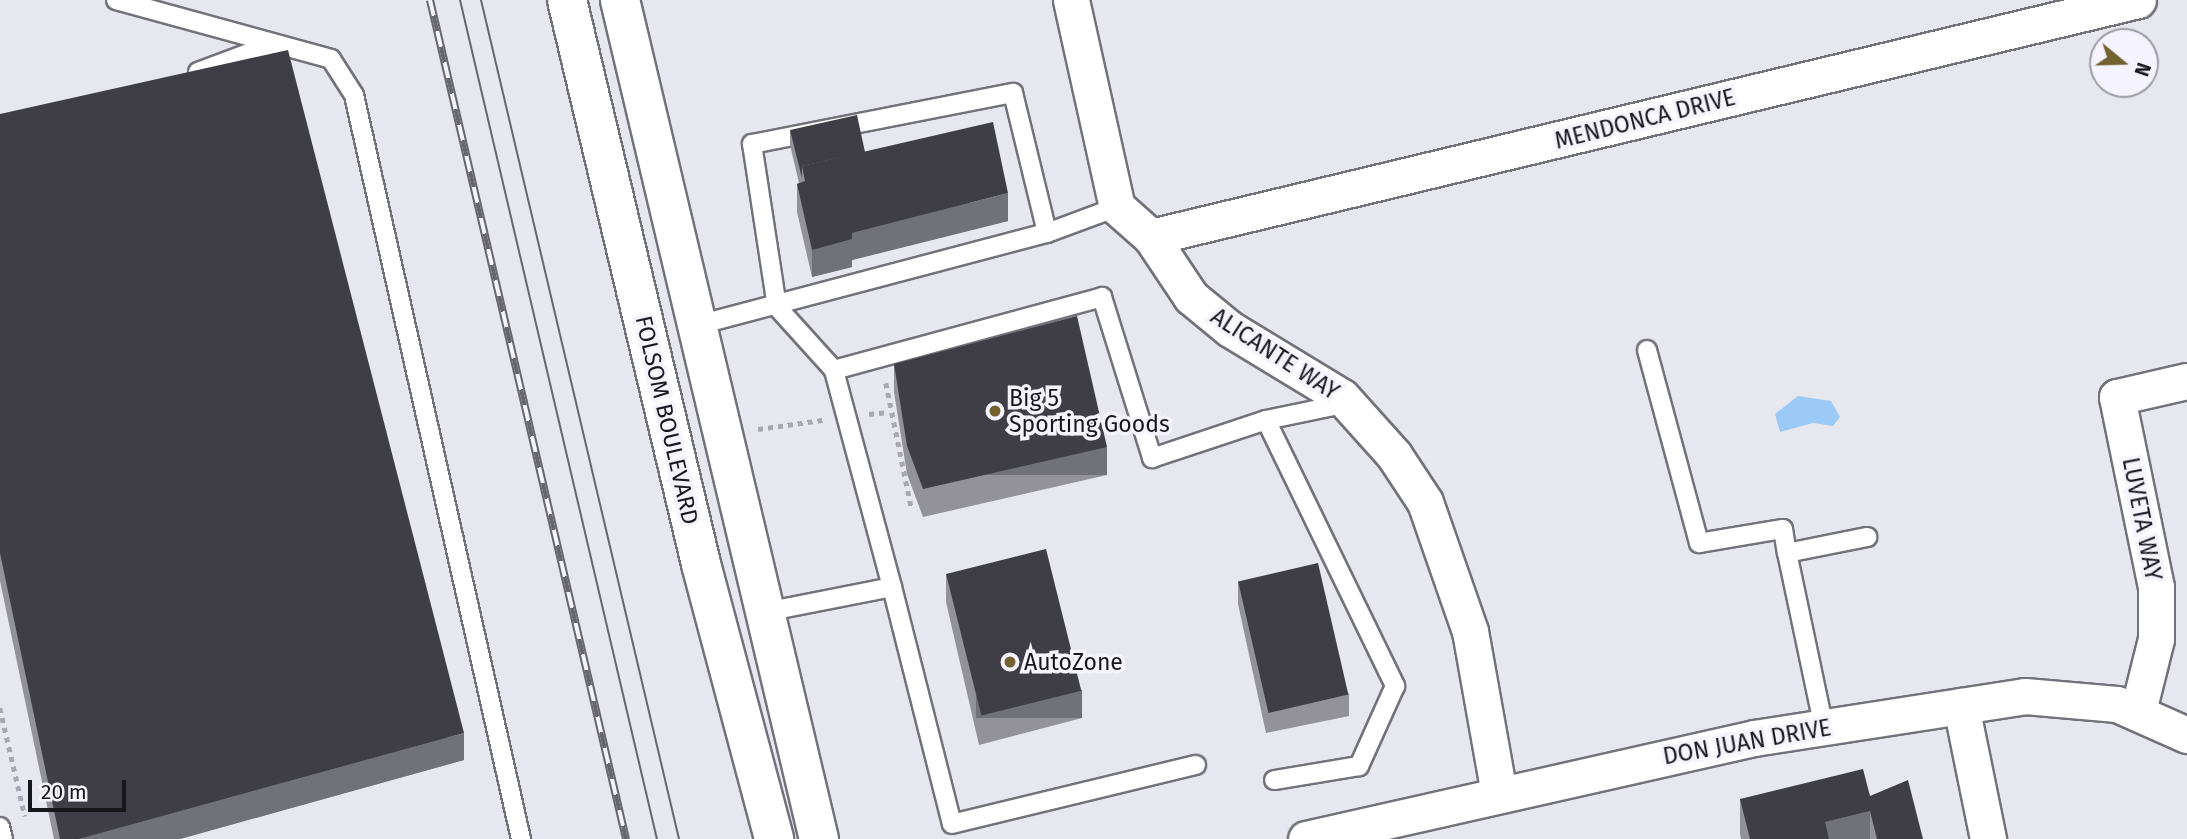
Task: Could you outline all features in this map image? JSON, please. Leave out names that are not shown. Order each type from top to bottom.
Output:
[{"type":"main road","name":"FOLSOM BOULEVARD","points":[[567,0],[774,839]]},
{"type":"main road","points":[[620,0],[819,839]]},
{"type":"street","points":[[1071,0],[1117,206]]},
{"type":"street","name":"MENDONCA DRIVE","points":[[1151,237],[2138,0]]},
{"type":"street","name":"ALICANTE WAY","points":[[1117,206],[1151,237],[1191,297],[1230,329],[1299,366],[1348,404],[1394,455],[1448,555],[1481,682],[1499,793]]},
{"type":"street","name":"LUVETA WAY","points":[[2138,711],[2156,639],[2156,587],[2117,397],[2187,381]]},
{"type":"street","name":"DON JUAN DRIVE","points":[[1306,839],[1499,793],[1824,728],[1961,706],[2071,696],[2138,711],[2187,735]]},
{"type":"street","points":[[1961,706],[1989,839]]},
{"type":"lane","points":[[116,0],[331,59],[354,95],[521,839]]},
{"type":"lane","points":[[172,78],[273,44]]},
{"type":"lane","points":[[1047,233],[1013,93],[752,144],[777,307],[834,370],[954,831],[1196,765]]},
{"type":"lane","points":[[698,325],[777,307],[1047,233],[1117,206]]},
{"type":"lane","points":[[834,370],[1102,297],[1152,458],[1266,419],[1348,404]]},
{"type":"lane","points":[[1647,350],[1699,543],[1783,529],[1824,728]]},
{"type":"lane","points":[[1266,419],[1395,686],[1359,766],[1274,780]]},
{"type":"lane","points":[[1787,554],[1867,537]]},
{"type":"lane","points":[[765,612],[892,587]]},
{"type":"lane","points":[[0,827],[3,839]]},
{"type":"path","points":[[896,381],[883,384],[911,506]]},
{"type":"path","points":[[0,708],[27,826]]},
{"type":"water","points":[[1798,396],[1831,401],[1840,417],[1833,426],[1813,423],[1780,432],[1775,414]]},
{"type":"building","points":[[288,50],[464,733],[79,839],[60,839],[0,553],[0,114]]},
{"type":"building","points":[[857,115],[865,152],[802,166],[802,178],[790,130]]},
{"type":"building","points":[[993,122],[1008,193],[852,233],[852,239],[812,250],[797,184],[805,181],[802,166]]},
{"type":"building","name":"Big 5 Sporting Goods","points":[[1077,316],[1107,447],[923,489],[907,446],[894,364]]},
{"type":"building","points":[[1046,549],[1081,691],[981,716],[946,574]]},
{"type":"building","points":[[1318,563],[1348,695],[1268,713],[1238,581]]},
{"type":"building","points":[[1863,769],[1870,796],[1908,780],[1923,839],[1877,839],[1870,811],[1825,822],[1829,839],[1750,839],[1740,799]]},
{"type":"tram line","points":[[460,0],[657,839]]},
{"type":"tram line","points":[[481,0],[679,839]]},
{"type":"railway","points":[[430,0],[626,839]]},
{"type":"place","name":"Big 5 Sporting Goods","points":[[995,411]]},
{"type":"place","name":"AutoZone","points":[[1010,662]]}]
